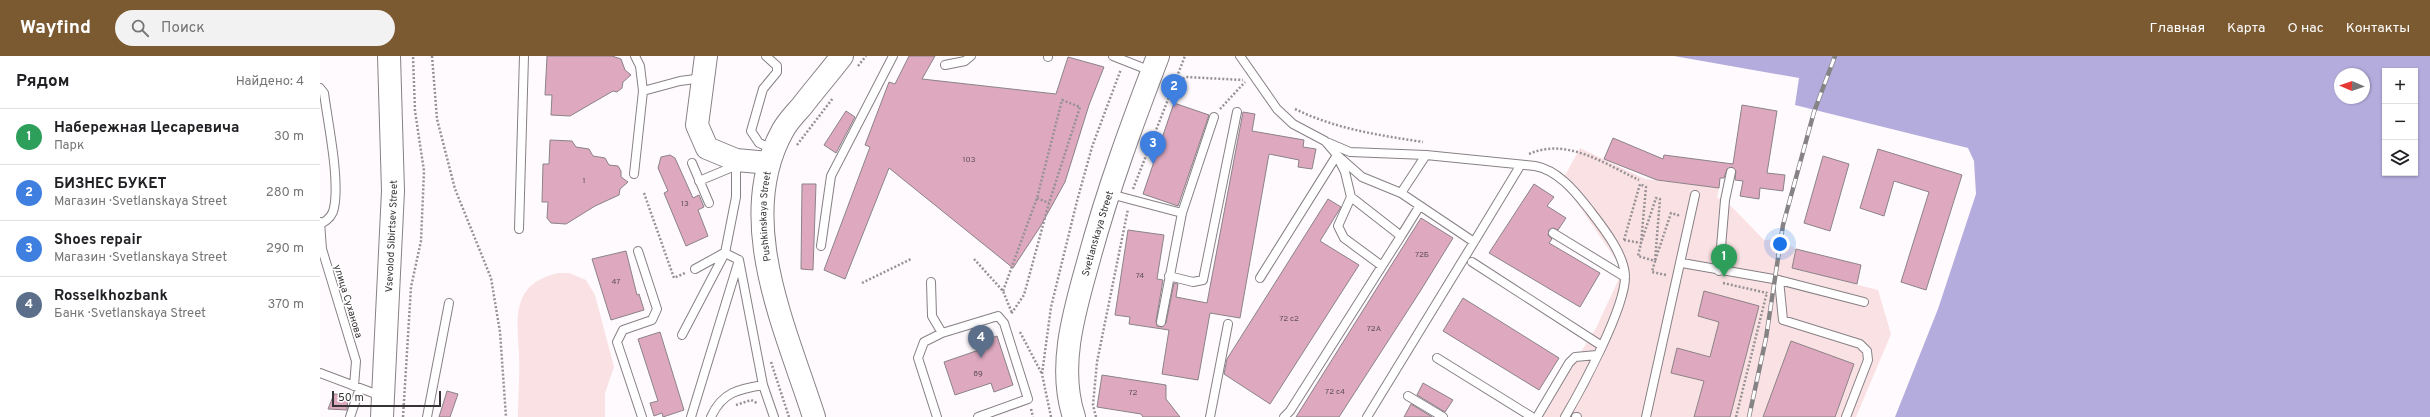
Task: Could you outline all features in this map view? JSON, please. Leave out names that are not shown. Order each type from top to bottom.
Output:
[{"type":"main road","name":"Vsevolod Sibirtsev Street","points":[[383,407],[393,191],[390,56]]},
{"type":"main road","points":[[706,56],[697,125],[707,148],[736,163],[779,155]]},
{"type":"main road","name":"Pushkinskaya Street","points":[[814,417],[769,277],[764,253],[764,191],[779,155],[784,128],[849,62]]},
{"type":"main road","name":"Svetlanskaya Street","points":[[1074,417],[1070,404],[1067,354],[1078,297],[1107,193],[1155,64]]},
{"type":"lane","points":[[519,229],[524,56]]},
{"type":"lane","points":[[634,174],[643,91],[640,66],[635,56]]},
{"type":"lane","points":[[766,56],[776,66],[777,72],[763,89],[751,132],[759,143],[779,155]]},
{"type":"lane","points":[[821,246],[831,176],[893,56]]},
{"type":"lane","points":[[945,65],[965,61],[971,56]]},
{"type":"lane","points":[[1113,56],[1124,60],[1155,64]]},
{"type":"lane","points":[[1240,56],[1277,109],[1293,124],[1350,152],[1426,155],[1548,168],[1583,201],[1613,243],[1625,277],[1620,298],[1602,346],[1565,417]]},
{"type":"lane","points":[[643,91],[680,81],[703,78]]},
{"type":"lane","points":[[320,88],[324,93],[334,168],[334,207],[327,220],[320,223]]},
{"type":"lane","points":[[1169,276],[1193,282],[1203,280],[1237,112]]},
{"type":"lane","points":[[1161,322],[1182,212],[1214,117]]},
{"type":"lane","points":[[1325,141],[1337,155],[1362,177],[1400,193],[1474,242]]},
{"type":"lane","points":[[1337,155],[1345,172],[1351,197],[1338,226],[1344,238],[1382,266]]},
{"type":"lane","points":[[1260,278],[1337,155]]},
{"type":"lane","points":[[1400,193],[1426,155]]},
{"type":"lane","points":[[692,163],[709,203]]},
{"type":"lane","points":[[682,335],[725,253],[736,197],[736,163],[699,181]]},
{"type":"lane","points":[[1367,417],[1520,166]]},
{"type":"lane","points":[[1719,271],[1725,200],[1731,172]]},
{"type":"lane","points":[[1107,193],[1182,212]]},
{"type":"lane","points":[[1646,417],[1696,195]]},
{"type":"lane","points":[[1351,197],[1401,236]]},
{"type":"lane","points":[[1284,417],[1290,411],[1419,207]]},
{"type":"lane","name":"улица Суханова","points":[[320,223],[321,248],[356,361],[357,387],[350,417]]},
{"type":"lane","points":[[1553,233],[1625,277]]},
{"type":"lane","points":[[638,251],[657,309],[652,320],[623,330],[617,342],[642,417]]},
{"type":"lane","points":[[725,253],[739,260]]},
{"type":"lane","points":[[695,269],[725,253]]},
{"type":"lane","points":[[739,260],[764,384],[774,417]]},
{"type":"lane","points":[[691,417],[739,260]]},
{"type":"lane","points":[[1472,262],[1602,346]]},
{"type":"lane","points":[[1682,262],[1719,271],[1779,280],[1864,302]]},
{"type":"lane","points":[[1779,280],[1783,320],[1860,344],[1867,351],[1868,360],[1846,417]]},
{"type":"lane","points":[[931,282],[932,316],[942,333]]},
{"type":"lane","points":[[427,417],[450,303]]},
{"type":"lane","points":[[937,417],[918,358],[924,342],[942,333],[998,316],[1004,323],[1028,398],[978,417]]},
{"type":"lane","points":[[1210,417],[1228,324]]},
{"type":"lane","points":[[1537,417],[1569,363],[1575,357],[1597,355]]},
{"type":"lane","points":[[1437,358],[1532,417]]},
{"type":"lane","points":[[320,373],[357,387],[383,407]]},
{"type":"lane","points":[[711,417],[714,410],[730,393],[764,384]]},
{"type":"lane","points":[[1408,396],[1443,417]]},
{"type":"path","points":[[403,417],[411,287],[421,241],[424,171],[415,111],[413,56]]},
{"type":"path","points":[[432,56],[437,120],[455,189],[491,278],[500,332],[506,417]]},
{"type":"path","points":[[849,62],[866,56]]},
{"type":"path","points":[[1096,417],[1093,405],[1097,362],[1130,199],[1185,56]]},
{"type":"path","points":[[1042,374],[1051,307],[1077,201],[1092,147],[1124,60]]},
{"type":"path","points":[[1175,83],[1186,78],[1247,80],[1214,117]]},
{"type":"path","points":[[779,155],[838,92]]},
{"type":"path","points":[[1004,292],[1037,198],[1062,100],[1080,107],[1049,202],[1024,295],[1011,312],[1009,322],[1004,323]]},
{"type":"path","points":[[1293,108],[1332,125],[1356,132],[1429,144]]},
{"type":"path","points":[[1531,158],[1524,157],[1543,148],[1566,149],[1580,152],[1639,180]]},
{"type":"path","points":[[1640,184],[1646,187],[1641,243],[1624,240],[1640,184]]},
{"type":"path","points":[[644,193],[674,278]]},
{"type":"path","points":[[1037,198],[1049,202]]},
{"type":"path","points":[[1656,198],[1660,199],[1655,261],[1638,256],[1656,198]]},
{"type":"path","points":[[1669,275],[1652,272],[1671,212],[1678,215],[1677,223]]},
{"type":"path","points":[[862,283],[911,259]]},
{"type":"path","points":[[974,259],[1004,292],[1014,319]]},
{"type":"path","points":[[1716,281],[1767,293],[1736,417]]},
{"type":"path","points":[[1017,326],[1042,374],[1051,417]]},
{"type":"path","points":[[733,406],[743,403]]},
{"type":"shaded area","points":[[1674,56],[2430,56],[2430,417],[1895,417],[1938,309],[1976,194],[1974,161],[1968,148],[1795,105],[1799,78]]},
{"type":"shaded area","points":[[1580,148],[1645,179],[1719,188],[1717,198],[1725,200],[1764,240],[1780,239],[1796,249],[1792,268],[1878,290],[1891,334],[1856,417],[1540,417],[1596,328],[1623,270],[1562,181]]},
{"type":"shaded area","points":[[558,273],[569,273],[586,280],[595,295],[614,367],[605,393],[605,417],[518,417],[518,315],[520,304],[524,294],[532,285],[543,278]]},
{"type":"building","points":[[547,56],[612,56],[621,59],[625,70],[631,75],[623,82],[622,88],[617,92],[613,91],[570,116],[551,115],[552,95],[545,95]]},
{"type":"building","points":[[909,56],[935,56],[922,79],[1056,94],[1068,57],[1104,67],[1089,105],[1065,182],[1040,227],[1013,268],[889,168],[845,279],[824,270],[870,147],[865,145],[889,82],[895,84]]},
{"type":"building","points":[[1174,103],[1209,115],[1178,206],[1143,194]]},
{"type":"building","points":[[1742,105],[1777,111],[1767,173],[1785,175],[1783,191],[1760,188],[1759,199],[1740,196],[1743,181],[1735,180],[1736,171],[1732,167],[1727,169],[1724,178],[1720,178],[1719,188],[1657,180],[1604,159],[1613,138],[1663,159],[1664,155],[1733,164]]},
{"type":"building","points":[[846,111],[855,117],[836,153],[824,145]]},
{"type":"building","points":[[1243,112],[1255,114],[1252,131],[1304,140],[1303,147],[1316,149],[1312,169],[1298,167],[1299,160],[1269,154],[1240,318],[1210,313],[1198,380],[1162,374],[1169,330],[1129,324],[1130,317],[1115,315],[1128,230],[1164,235],[1157,279],[1163,280],[1156,321],[1157,326],[1162,327],[1166,323],[1174,283],[1178,284],[1176,297],[1207,303]]},
{"type":"building","points":[[550,140],[572,141],[576,147],[589,149],[593,156],[605,158],[609,165],[618,166],[621,171],[621,177],[628,182],[620,189],[619,195],[595,206],[566,224],[551,223],[547,218],[548,202],[542,202],[543,164],[549,164]]},
{"type":"building","points":[[1878,149],[1962,175],[1926,290],[1901,282],[1929,192],[1894,181],[1884,216],[1860,208]]},
{"type":"building","points":[[670,155],[675,158],[693,198],[699,195],[704,207],[698,210],[708,236],[686,246],[664,193],[668,191],[658,168],[661,157]]},
{"type":"building","points":[[1823,156],[1849,164],[1830,231],[1804,223]]},
{"type":"building","points":[[802,184],[816,184],[813,270],[801,269]]},
{"type":"building","points":[[1534,184],[1554,197],[1547,206],[1566,218],[1558,230],[1553,228],[1549,230],[1548,235],[1552,239],[1549,243],[1600,273],[1580,307],[1489,253]]},
{"type":"building","points":[[1328,199],[1341,207],[1320,241],[1359,265],[1270,404],[1224,374],[1227,359]]},
{"type":"building","points":[[1421,218],[1453,238],[1421,290],[1339,417],[1296,417]]},
{"type":"building","points":[[1796,249],[1861,265],[1857,284],[1792,268]]},
{"type":"building","points":[[626,251],[637,295],[639,294],[644,310],[611,320],[592,259]]},
{"type":"building","points":[[1704,291],[1759,306],[1730,417],[1694,417],[1704,381],[1671,373],[1677,348],[1710,357],[1719,322],[1698,316]]},
{"type":"building","points":[[1463,298],[1559,358],[1539,390],[1443,331]]},
{"type":"building","points":[[660,332],[684,410],[663,417],[662,413],[654,416],[650,403],[658,401],[638,339]]},
{"type":"building","points":[[997,336],[1013,385],[994,392],[991,383],[955,395],[944,362],[979,350],[977,343]]},
{"type":"building","points":[[1791,341],[1854,364],[1835,417],[1763,417]]},
{"type":"building","points":[[1102,375],[1166,385],[1166,399],[1180,417],[1143,417],[1141,414],[1097,407]]},
{"type":"building","points":[[1423,383],[1453,400],[1445,412],[1417,395]]},
{"type":"building","points":[[447,391],[458,394],[450,417],[439,417]]},
{"type":"building","points":[[334,394],[348,395],[347,410],[328,409]]},
{"type":"building","points":[[1411,404],[1432,417],[1404,417]]},
{"type":"railway","points":[[1749,417],[1766,338],[1783,225],[1814,112],[1835,56]]},
{"type":"place","name":"БИЗНЕС БУКЕТ","points":[[1174,107]]},
{"type":"place","name":"Shoes repair","points":[[1153,164]]},
{"type":"place","name":"Набережная Цесаревича","points":[[1724,277]]},
{"type":"place","name":"Rosselkhozbank","points":[[981,358]]}]
